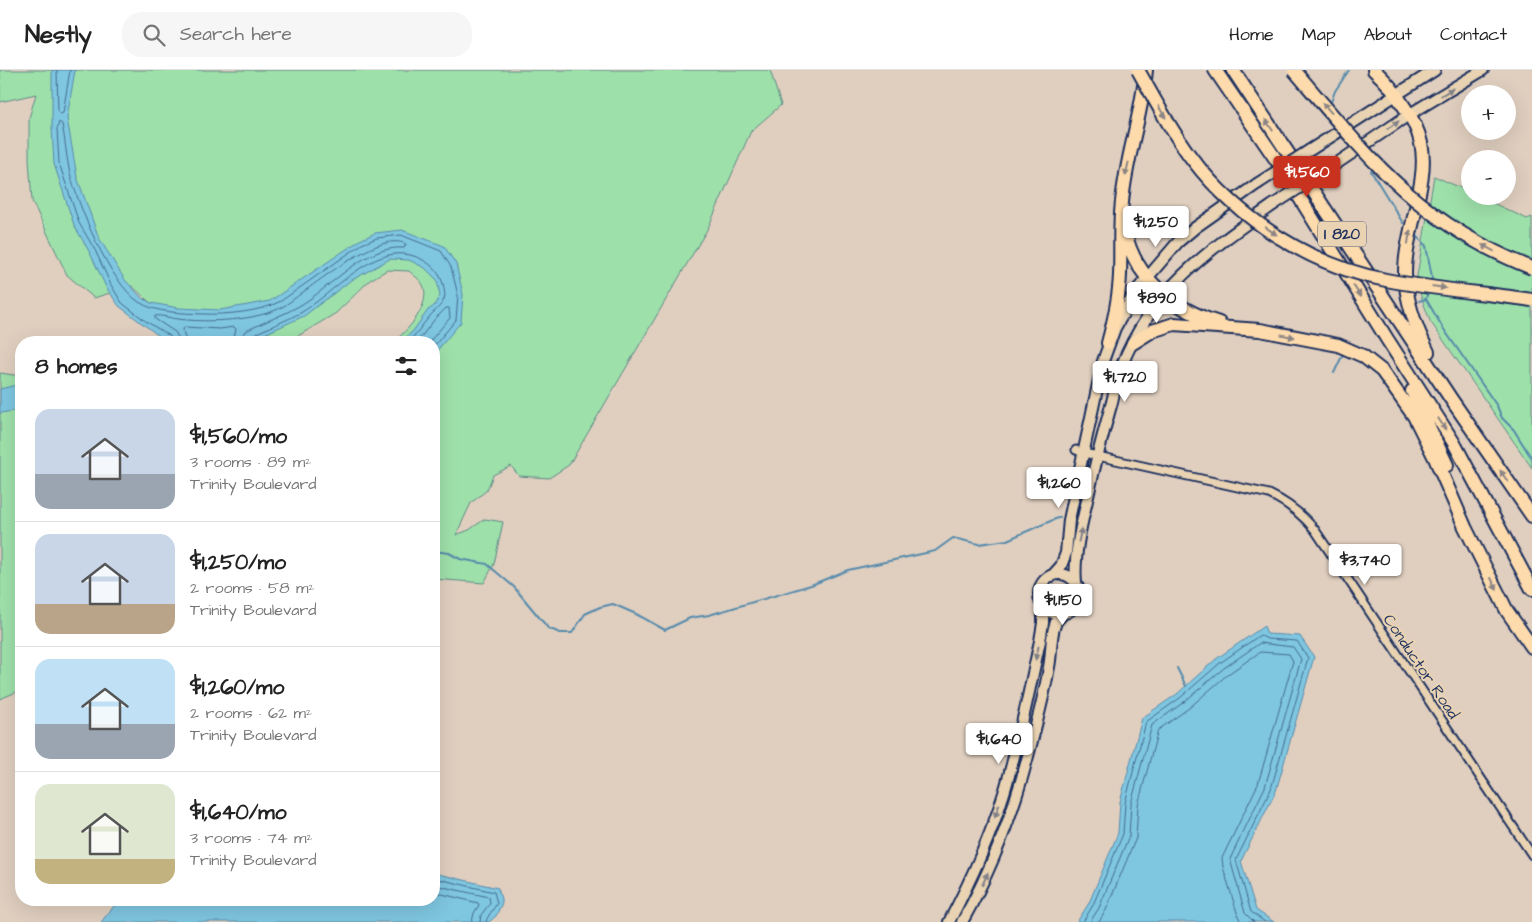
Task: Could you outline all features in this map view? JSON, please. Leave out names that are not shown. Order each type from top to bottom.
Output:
[{"type":"highway","points":[[1138,70],[1193,160],[1211,181],[1238,207],[1268,230],[1295,246],[1326,262],[1385,280],[1532,300]]},
{"type":"highway","points":[[1108,343],[1117,308],[1125,178],[1144,95],[1146,70]]},
{"type":"highway","name":"I 820","points":[[1215,70],[1277,161],[1454,443],[1532,589]]},
{"type":"highway","name":"I 820","points":[[1233,70],[1451,399],[1532,516]]},
{"type":"highway","points":[[1294,70],[1376,163],[1405,191],[1439,218],[1469,238],[1500,255],[1532,268]]},
{"type":"highway","points":[[1374,70],[1397,95],[1410,114],[1421,142],[1422,172],[1410,232],[1405,276],[1410,308],[1421,338],[1451,399]]},
{"type":"highway","points":[[1122,203],[1126,238],[1133,258],[1147,278],[1164,295],[1194,313],[1206,319],[1240,329]]},
{"type":"highway","points":[[1133,343],[1152,331],[1174,324],[1260,330],[1338,345],[1363,356],[1382,371],[1414,416],[1435,458],[1465,528],[1479,552],[1507,611],[1532,647]]},
{"type":"highway","points":[[1387,339],[1439,445],[1465,509],[1479,552]]},
{"type":"main road","points":[[949,922],[971,879],[1004,793],[1040,641],[1043,623],[1040,588],[1045,580],[1052,576],[1061,566],[1066,553],[1069,520],[1080,451],[1108,343],[1136,291],[1178,242],[1196,227],[1257,184],[1436,70]]},
{"type":"main road","points":[[962,922],[986,876],[1014,807],[1049,669],[1056,622],[1064,613],[1073,608],[1078,600],[1076,556],[1098,456],[1122,366],[1141,326],[1164,295],[1191,266],[1222,240],[1410,114],[1483,70]]},
{"type":"main road","points":[[1052,576],[1065,575],[1076,583]]},
{"type":"main road","points":[[1042,605],[1052,612],[1064,613]]},
{"type":"street","name":"Conductor Road","points":[[1080,451],[1269,494],[1284,501],[1305,518],[1315,530],[1532,856]]},
{"type":"green space","points":[[0,70],[770,70],[781,105],[751,131],[708,228],[569,465],[549,478],[519,476],[511,466],[493,475],[487,490],[471,503],[456,535],[469,530],[485,519],[503,522],[494,564],[484,583],[440,579],[440,336],[400,336],[411,325],[421,309],[425,292],[421,281],[409,271],[387,270],[370,280],[336,313],[298,336],[273,336],[250,324],[159,311],[132,286],[94,298],[67,275],[32,201],[29,118],[36,94],[0,102]]},
{"type":"green space","points":[[1434,176],[1461,188],[1461,205],[1497,205],[1527,219],[1532,217],[1532,468],[1430,321],[1416,282]]},
{"type":"green space","points":[[0,373],[15,375],[15,693],[0,699]]},
{"type":"water","points":[[52,70],[75,70],[67,118],[77,177],[99,238],[125,280],[142,298],[151,303],[179,308],[220,310],[270,301],[360,240],[375,233],[402,230],[444,246],[456,264],[463,294],[461,322],[440,347],[440,336],[408,336],[428,310],[434,306],[440,296],[437,280],[425,268],[409,260],[390,259],[350,281],[304,316],[260,336],[159,336],[119,306],[106,287],[74,225],[54,164]]},
{"type":"water","points":[[15,385],[15,411],[0,413],[0,389]]},
{"type":"water","points":[[1264,626],[1267,634],[1300,636],[1314,657],[1276,791],[1241,861],[1256,910],[1274,922],[1077,922],[1089,903],[1118,833],[1120,802],[1142,718],[1177,694],[1216,659]]},
{"type":"water","points":[[440,874],[498,888],[502,903],[496,916],[489,922],[101,922],[114,906],[440,906]]},
{"type":"waterway","points":[[1332,105],[1331,102],[1335,91],[1349,70]]},
{"type":"waterway","points":[[1371,171],[1403,223]]},
{"type":"waterway","points":[[1417,236],[1426,246],[1432,277],[1431,282]]},
{"type":"waterway","points":[[1428,292],[1426,299],[1443,328],[1497,406],[1502,418],[1514,430],[1532,459]]},
{"type":"waterway","points":[[1419,301],[1426,299]]},
{"type":"waterway","points":[[1334,373],[1343,354]]},
{"type":"waterway","points":[[440,552],[449,553],[460,559],[487,564],[514,587],[548,628],[560,633],[572,633],[585,614],[600,607],[613,604],[665,630],[690,618],[709,615],[811,585],[848,570],[935,551],[953,538],[979,544],[1007,540],[1060,517]]},
{"type":"waterway","points":[[1177,668],[1186,686]]}]
